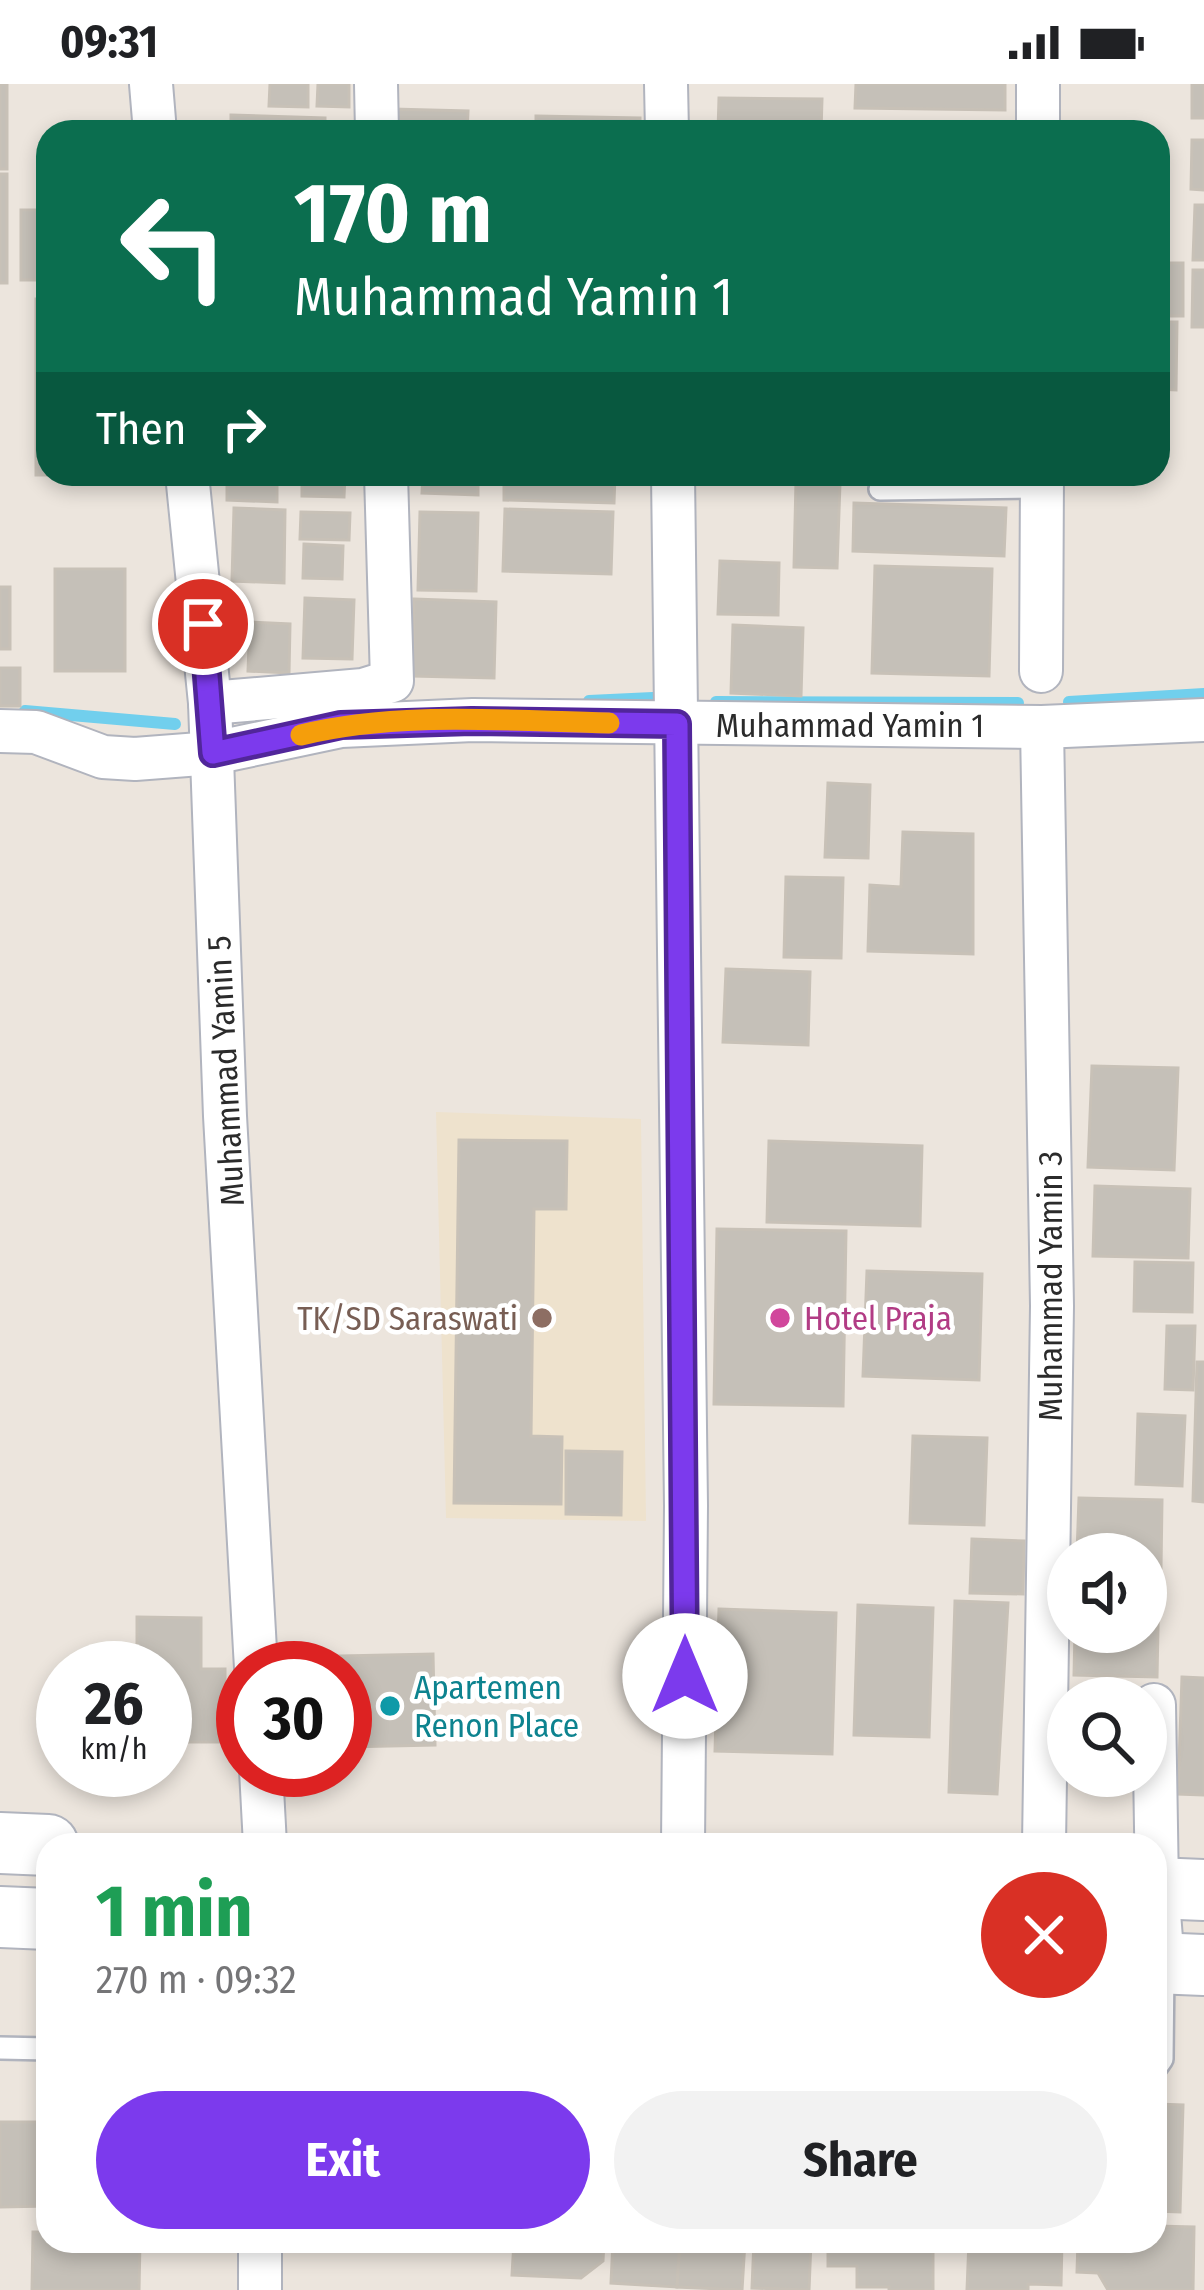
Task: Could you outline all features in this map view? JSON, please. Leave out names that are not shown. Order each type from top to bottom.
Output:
[{"type":"main road","points":[[0,1843],[36,1844]]},
{"type":"main road","points":[[0,1917],[36,1918]]},
{"type":"street","points":[[151,84],[154,120]]},
{"type":"street","points":[[376,84],[377,120]]},
{"type":"street","points":[[665,84],[667,120]]},
{"type":"street","points":[[1038,84],[1038,120]]},
{"type":"street","name":"Muhammad Yamin 5","points":[[188,486],[213,753],[225,1116],[254,1641]]},
{"type":"street","points":[[210,704],[363,690],[392,681],[386,486]]},
{"type":"street","points":[[673,486],[686,1506],[683,1833]]},
{"type":"street","points":[[1041,671],[1042,486]]},
{"type":"street","name":"Muhammad Yamin 1","points":[[0,731],[36,732],[103,757],[135,759],[213,753],[341,725],[472,721],[1042,727],[1204,720]]},
{"type":"street","name":"Muhammad Yamin 3","points":[[1042,727],[1052,1306],[1044,1833]]},
{"type":"street","points":[[262,1797],[264,1833]]},
{"type":"street","points":[[1163,1797],[1167,1833]]},
{"type":"street","points":[[1167,1838],[1174,1964]]},
{"type":"street","points":[[260,2253],[260,2290]]},
{"type":"lane","points":[[880,489],[934,486]]},
{"type":"lane","points":[[1167,2019],[1174,1964]]},
{"type":"lane","points":[[0,2048],[36,2049]]},
{"type":"shaded area","name":"TK/SD Saraswati","points":[[436,1112],[641,1119],[646,1521],[446,1518]]},
{"type":"building","points":[[0,84],[7,84],[7,169],[0,169]]},
{"type":"building","points":[[270,84],[308,84],[308,107],[269,106]]},
{"type":"building","points":[[318,84],[349,84],[349,107],[317,106]]},
{"type":"building","points":[[856,84],[1005,84],[1005,110],[855,108]]},
{"type":"building","points":[[1192,84],[1204,84],[1204,118],[1192,118]]},
{"type":"building","points":[[719,98],[822,99],[821,120],[718,120]]},
{"type":"building","points":[[392,109],[468,111],[468,120],[392,120]]},
{"type":"building","points":[[231,115],[325,118],[325,120],[231,120]]},
{"type":"building","points":[[536,116],[640,118],[640,120],[536,120]]},
{"type":"building","points":[[1192,140],[1204,140],[1204,190],[1191,189]]},
{"type":"building","points":[[0,174],[7,174],[7,283],[0,283]]},
{"type":"building","points":[[1195,205],[1204,205],[1204,260],[1193,260]]},
{"type":"building","points":[[21,210],[36,210],[36,280],[21,280]]},
{"type":"building","points":[[1170,263],[1183,263],[1183,316],[1170,316]]},
{"type":"building","points":[[1193,270],[1204,270],[1204,327],[1192,327]]},
{"type":"building","points":[[1170,322],[1177,322],[1176,390],[1170,390]]},
{"type":"building","points":[[227,486],[277,486],[277,502],[227,500]]},
{"type":"building","points":[[302,486],[344,486],[344,497],[302,496]]},
{"type":"building","points":[[422,486],[478,486],[478,495],[422,493]]},
{"type":"building","points":[[504,486],[615,486],[614,503],[504,500]]},
{"type":"building","points":[[796,486],[840,486],[837,568],[794,567]]},
{"type":"building","points":[[854,503],[1006,508],[1004,556],[853,551]]},
{"type":"building","points":[[234,508],[285,510],[284,583],[232,581]]},
{"type":"building","points":[[505,509],[613,512],[611,574],[503,571]]},
{"type":"building","points":[[301,512],[350,513],[349,540],[300,539]]},
{"type":"building","points":[[420,512],[478,513],[476,591],[418,590]]},
{"type":"building","points":[[304,544],[343,546],[342,579],[303,578]]},
{"type":"building","points":[[720,561],[779,563],[778,615],[718,614]]},
{"type":"building","points":[[875,566],[992,569],[989,676],[872,673]]},
{"type":"building","points":[[55,569],[125,569],[125,671],[55,671]]},
{"type":"building","points":[[0,587],[10,587],[10,649],[0,649]]},
{"type":"building","points":[[305,598],[354,600],[352,659],[303,658]]},
{"type":"building","points":[[414,599],[496,602],[494,678],[413,676]]},
{"type":"building","points":[[250,622],[290,624],[289,673],[248,671]]},
{"type":"building","points":[[733,625],[803,628],[801,696],[731,693]]},
{"type":"building","points":[[0,668],[20,668],[20,706],[0,706]]},
{"type":"building","points":[[828,783],[870,785],[868,858],[825,857]]},
{"type":"building","points":[[903,832],[973,834],[973,954],[868,951],[870,885],[901,887]]},
{"type":"building","points":[[786,877],[843,878],[841,958],[784,957]]},
{"type":"building","points":[[726,969],[810,972],[808,1045],[723,1042]]},
{"type":"building","points":[[1092,1066],[1178,1068],[1174,1170],[1088,1167]]},
{"type":"building","points":[[459,1140],[567,1141],[566,1209],[534,1209],[531,1436],[562,1437],[561,1504],[454,1503]]},
{"type":"building","points":[[769,1141],[922,1146],[920,1226],[767,1222]]},
{"type":"building","points":[[1095,1186],[1190,1189],[1188,1258],[1093,1256]]},
{"type":"building","name":"Hotel Praja","points":[[717,1229],[846,1231],[843,1406],[714,1404]]},
{"type":"building","points":[[1135,1262],[1193,1263],[1192,1312],[1134,1311]]},
{"type":"building","points":[[867,1271],[982,1274],[979,1380],[863,1376]]},
{"type":"building","points":[[1167,1326],[1195,1326],[1193,1390],[1165,1389]]},
{"type":"building","points":[[1197,1362],[1204,1362],[1204,1502],[1193,1501]]},
{"type":"building","points":[[1138,1414],[1185,1416],[1182,1486],[1136,1484]]},
{"type":"building","points":[[913,1436],[987,1438],[984,1525],[910,1523]]},
{"type":"building","points":[[566,1451],[622,1452],[621,1515],[566,1514]]},
{"type":"building","points":[[1079,1498],[1162,1500],[1162,1533],[1078,1533]]},
{"type":"building","points":[[972,1539],[1024,1541],[1023,1594],[970,1593]]},
{"type":"building","points":[[955,1601],[1008,1603],[997,1794],[949,1792]]},
{"type":"building","points":[[858,1605],[933,1608],[929,1737],[854,1735]]},
{"type":"building","points":[[719,1609],[836,1613],[832,1754],[715,1751]]},
{"type":"building","points":[[137,1617],[201,1618],[201,1669],[216,1669],[216,1742],[192,1742],[192,1641],[137,1641]]},
{"type":"building","points":[[1075,1653],[1157,1653],[1157,1677],[1074,1675]]},
{"type":"building","name":"Apartemen Renon Place","points":[[433,1654],[435,1745],[372,1746],[372,1655]]},
{"type":"building","points":[[1182,1677],[1204,1678],[1204,1795],[1178,1794]]},
{"type":"building","points":[[1167,2104],[1183,2105],[1180,2212],[1167,2211]]},
{"type":"building","points":[[0,2122],[36,2122],[36,2206],[0,2207]]},
{"type":"building","points":[[1167,2226],[1194,2227],[1193,2290],[1108,2290],[1098,2273],[1077,2272],[1078,2253],[1167,2253]]},
{"type":"building","points":[[33,2232],[36,2253],[140,2253],[139,2290],[32,2290]]},
{"type":"building","points":[[513,2253],[603,2253],[603,2261],[581,2278],[512,2275]]},
{"type":"building","points":[[612,2253],[679,2253],[677,2287],[611,2283]]},
{"type":"building","points":[[679,2253],[744,2253],[742,2290],[677,2287]]},
{"type":"building","points":[[753,2253],[811,2253],[809,2290],[752,2288]]},
{"type":"building","points":[[828,2253],[933,2253],[933,2290],[857,2287],[857,2266],[828,2266]]},
{"type":"building","points":[[969,2253],[1062,2253],[1061,2285],[967,2290]]},
{"type":"waterway","points":[[1069,702],[1204,694]]},
{"type":"waterway","points":[[589,701],[653,698]]},
{"type":"waterway","points":[[716,702],[1018,703]]},
{"type":"waterway","points":[[25,711],[175,724]]},
{"type":"slow traffic","points":[[301,735],[341,725],[609,723]]},
{"type":"place","name":"TK/SD Saraswati","points":[[542,1318]]},
{"type":"place","name":"Hotel Praja","points":[[780,1318]]},
{"type":"place","name":"Apartemen Renon Place","points":[[390,1706]]},
{"type":"route","points":[[203,624],[213,753],[341,725],[472,721],[677,724],[685,1676]]}]
